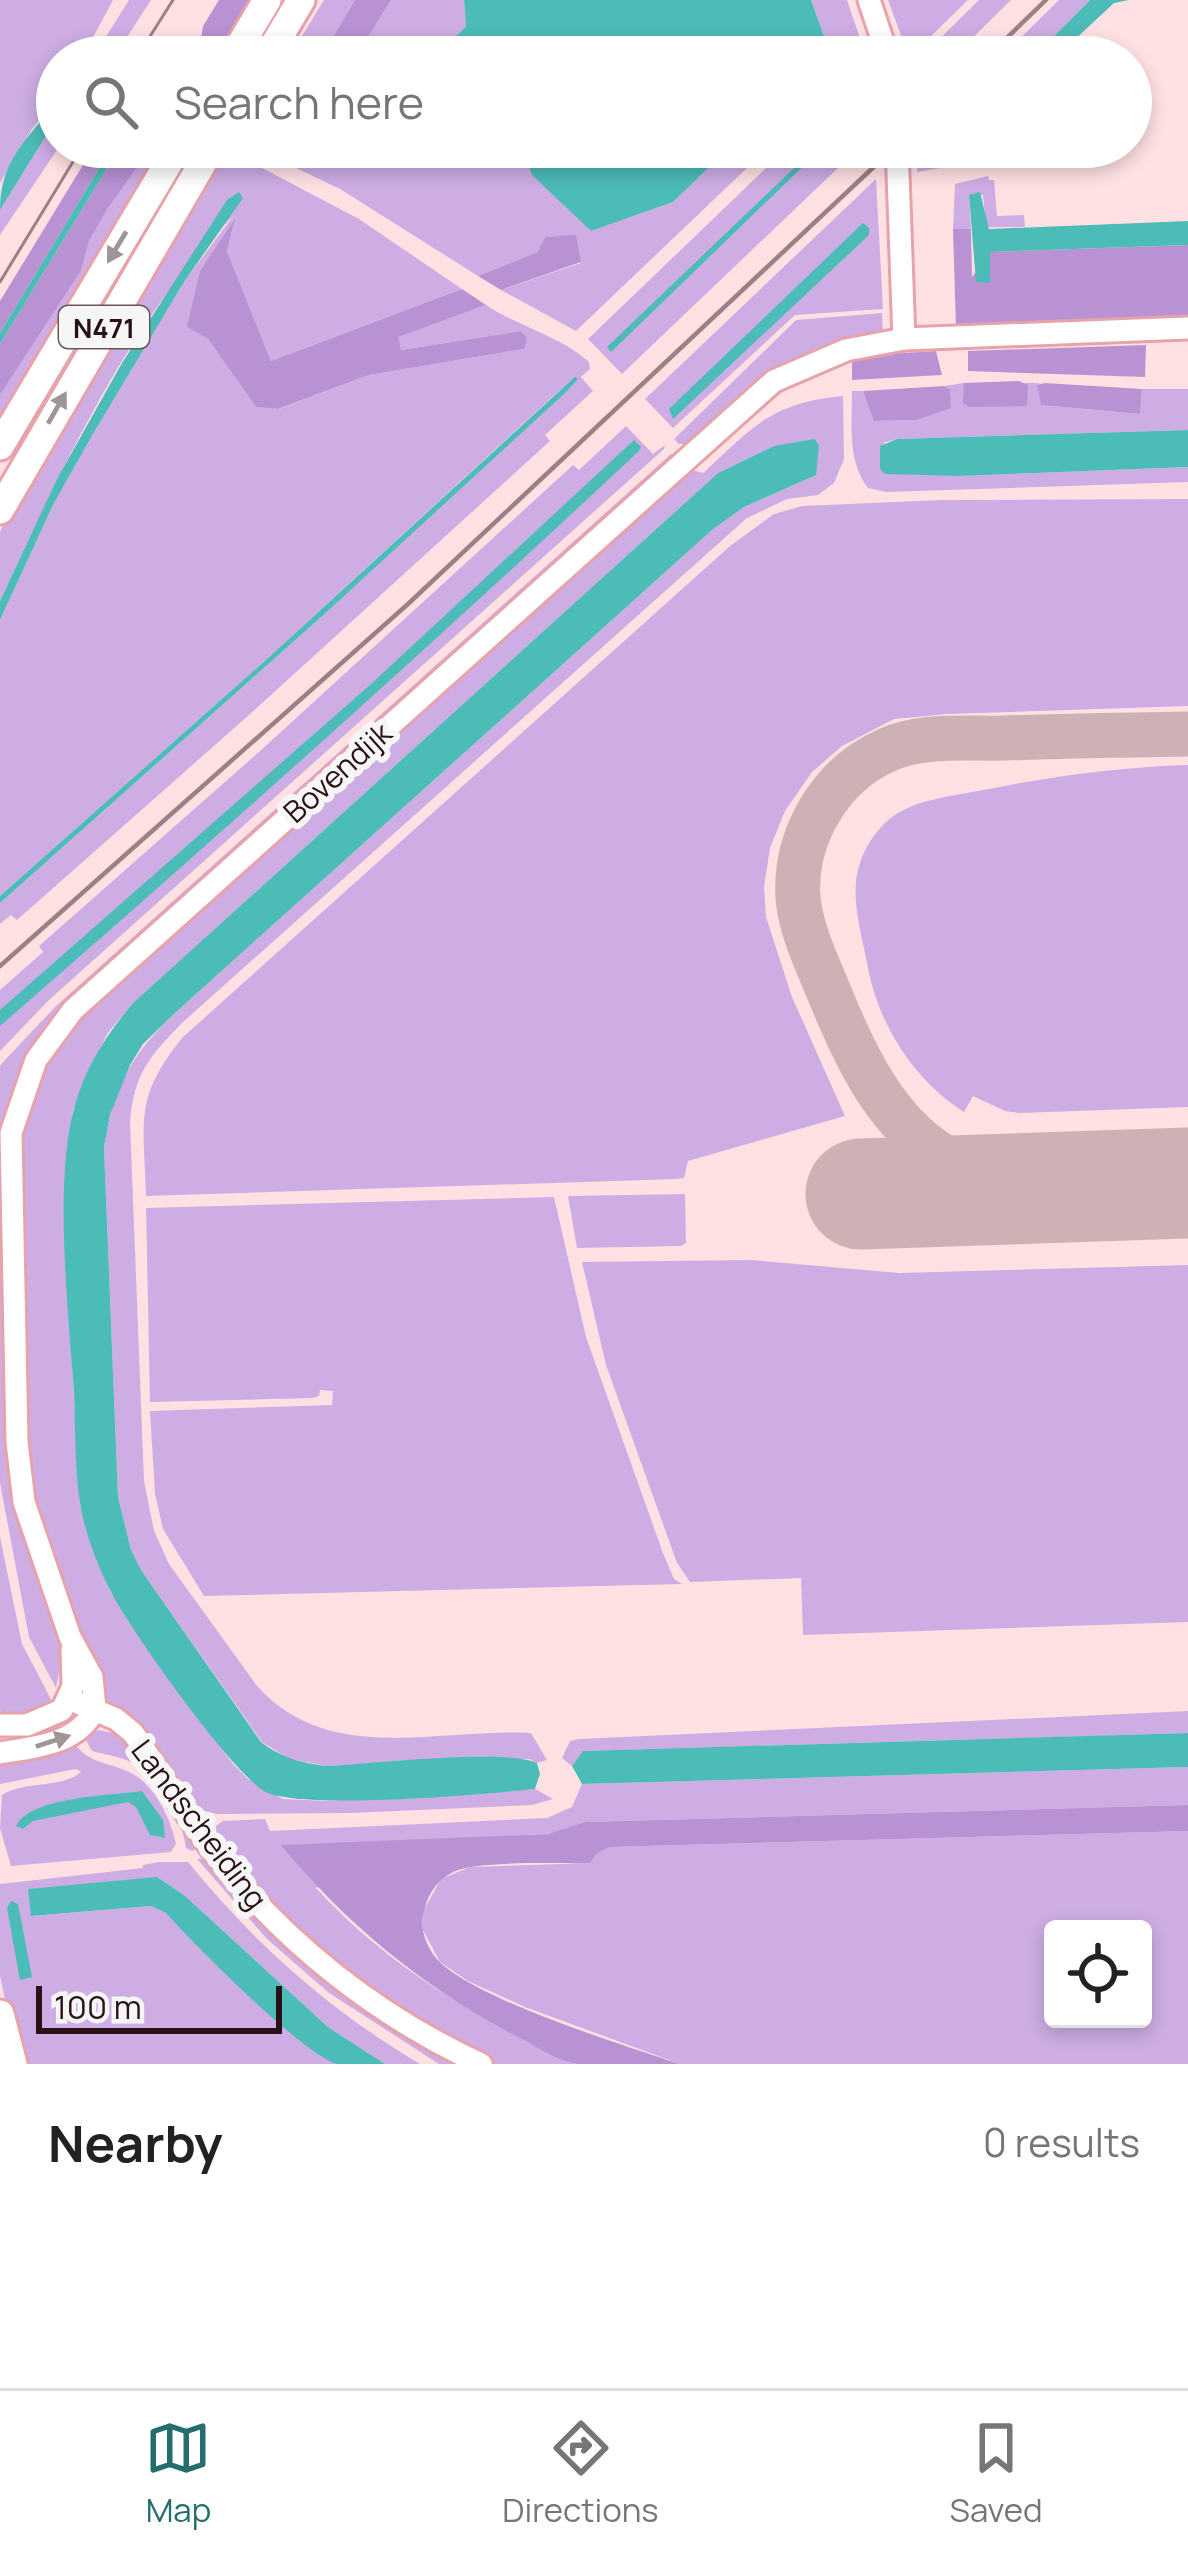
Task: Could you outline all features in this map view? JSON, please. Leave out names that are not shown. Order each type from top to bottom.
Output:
[{"type":"main road","points":[[245,36],[267,0]]},
{"type":"main road","points":[[279,36],[301,0]]},
{"type":"main road","name":"N471","points":[[0,446],[165,168]]},
{"type":"main road","name":"N471","points":[[0,510],[200,168]]},
{"type":"main road","points":[[0,2014],[13,2064]]},
{"type":"street","points":[[869,0],[881,36]]},
{"type":"street","points":[[898,168],[904,339]]},
{"type":"street","name":"Bovendijk","points":[[94,1709],[92,1676],[70,1637],[24,1502],[17,1442],[11,1133],[36,1060],[73,1010],[775,381],[846,350],[904,339],[1188,328]]},
{"type":"street","name":"Bovendijk","points":[[69,1699],[74,1672],[70,1637]]},
{"type":"street","points":[[0,1725],[27,1725],[48,1718],[69,1699]]},
{"type":"street","name":"Landscheiding","points":[[69,1699],[133,1733],[213,1851],[299,1944],[390,2014],[481,2064]]},
{"type":"street","points":[[0,1753],[59,1741],[76,1733],[94,1709]]},
{"type":"shaded area","points":[[0,0],[113,0],[94,36],[36,36],[36,124],[0,183]]},
{"type":"shaded area","points":[[129,0],[151,0],[128,36],[106,36]]},
{"type":"shaded area","points":[[219,0],[255,0],[233,36],[201,36]]},
{"type":"shaded area","points":[[324,0],[355,0],[334,36],[302,36]]},
{"type":"shaded area","points":[[355,0],[391,0],[369,36],[334,36]]},
{"type":"shaded area","points":[[391,0],[464,0],[464,36],[369,36]]},
{"type":"shaded area","points":[[811,0],[847,0],[859,36],[824,36]]},
{"type":"shaded area","points":[[888,0],[968,0],[931,36],[901,36]]},
{"type":"shaded area","points":[[979,0],[1011,0],[974,36],[942,36]]},
{"type":"shaded area","points":[[1059,0],[1090,0],[1054,36],[1022,36]]},
{"type":"shaded area","points":[[36,152],[36,168],[45,168],[0,235],[0,210]]},
{"type":"shaded area","points":[[81,168],[99,168],[0,333],[0,301]]},
{"type":"shaded area","points":[[107,168],[137,168],[89,241],[81,271],[0,395],[0,344]]},
{"type":"shaded area","points":[[137,168],[153,168],[0,426],[0,395],[81,271],[89,241]]},
{"type":"shaded area","points":[[210,168],[262,168],[359,219],[462,289],[271,361],[227,251],[234,223],[200,271],[188,327],[208,339],[256,407],[279,409],[369,375],[524,349],[521,331],[401,350],[397,337],[486,305],[589,362],[590,369],[581,377],[593,391],[545,435],[550,441],[17,920],[11,915],[0,924],[0,903],[320,618],[574,377],[0,896],[0,620],[53,505],[93,434],[184,282],[234,215],[196,256],[130,348],[74,448],[0,601],[0,532],[16,496]]},
{"type":"shaded area","points":[[296,168],[530,168],[591,231],[673,202],[708,168],[747,168],[576,331],[501,290],[581,263],[567,236],[545,237],[539,252],[478,276],[340,189]]},
{"type":"shaded area","points":[[766,168],[838,168],[622,374],[588,339]]},
{"type":"shaded area","points":[[988,176],[994,180],[997,216],[1024,215],[1025,227],[986,227],[983,195],[969,195],[971,229],[953,229],[955,184]]},
{"type":"shaded area","points":[[876,179],[883,309],[795,315],[673,428],[645,399]]},
{"type":"shaded area","points":[[235,219],[227,251],[271,361],[462,289],[486,305],[398,337],[401,350],[521,331],[527,338],[524,349],[369,375],[278,409],[256,407],[208,339],[187,327],[200,271]]},
{"type":"shaded area","points":[[953,229],[971,229],[972,277],[990,252],[1188,245],[1188,319],[956,328]]},
{"type":"shaded area","points":[[576,235],[581,262],[501,290],[478,276],[538,252],[545,237]]},
{"type":"shaded area","points":[[882,313],[883,334],[799,360],[756,387],[689,444],[674,439],[796,320]]},
{"type":"shaded area","points":[[1146,345],[1145,377],[968,371],[968,351]]},
{"type":"shaded area","points":[[936,351],[942,375],[852,380],[852,356]]},
{"type":"shaded area","points":[[1019,381],[1028,385],[1027,406],[969,407],[963,403],[964,383]]},
{"type":"shaded area","points":[[1039,383],[1041,405],[1140,414],[1142,389],[1188,389],[1188,430],[883,443],[959,476],[1188,467],[1188,482],[886,492],[868,488],[854,454],[852,391],[863,391],[875,421],[916,420],[949,388],[944,386]]},
{"type":"shaded area","points":[[1037,385],[1142,389],[1140,414],[1041,405]]},
{"type":"shaded area","points":[[950,389],[951,408],[916,420],[874,421],[863,391]]},
{"type":"shaded area","points":[[843,396],[844,459],[834,483],[818,495],[787,499],[747,518],[182,1023],[145,1067],[135,1091],[130,1122],[144,1481],[154,1531],[169,1564],[257,1686],[286,1711],[350,1735],[531,1733],[547,1760],[327,1766],[289,1759],[262,1742],[141,1570],[118,1497],[104,1147],[108,1125],[127,1072],[176,1012],[712,530],[744,507],[816,475],[774,446],[718,473],[133,1003],[107,1034],[73,1110],[66,1162],[80,1504],[111,1593],[233,1764],[248,1779],[283,1799],[326,1801],[535,1789],[553,1799],[532,1805],[351,1813],[217,1814],[197,1809],[185,1801],[113,1710],[92,1668],[27,1479],[19,1140],[45,1066],[69,1029],[110,989],[689,469],[703,473],[751,430],[781,411]]},
{"type":"shaded area","points":[[626,426],[653,454],[665,445],[664,449],[49,1000],[0,1051],[0,990],[43,952],[39,946],[573,465],[579,470]]},
{"type":"shaded area","points":[[671,454],[676,456],[67,1002],[20,1077],[0,1161],[0,1066],[55,1007]]},
{"type":"shaded area","points":[[1188,499],[1188,706],[894,719],[842,746],[812,772],[785,811],[770,848],[764,887],[766,917],[792,997],[845,1116],[688,1161],[684,1178],[676,1179],[146,1196],[145,1112],[156,1077],[183,1037],[730,546],[774,514],[802,506],[942,500]]},
{"type":"shaded area","points":[[1188,765],[1188,1107],[1020,1113],[973,1096],[964,1112],[914,1066],[879,1007],[856,900],[857,875],[870,841],[898,813],[937,799],[1030,781]]},
{"type":"shaded area","points":[[685,1194],[686,1243],[681,1246],[577,1248],[568,1196]]},
{"type":"shaded area","points":[[0,1196],[9,1474],[63,1651],[56,1688],[29,1637],[0,1483]]},
{"type":"shaded area","points":[[554,1197],[586,1337],[663,1553],[674,1579],[682,1584],[204,1596],[163,1529],[155,1494],[150,1411],[332,1405],[333,1391],[320,1390],[313,1398],[150,1402],[146,1208]]},
{"type":"shaded area","points":[[752,1260],[899,1273],[1188,1265],[1188,1622],[803,1635],[801,1578],[690,1582],[677,1563],[606,1365],[582,1262]]},
{"type":"shaded area","points":[[0,1537],[22,1644],[54,1705],[10,1718],[0,1711]]},
{"type":"shaded area","points":[[1188,1711],[1188,1733],[584,1751],[572,1766],[562,1758],[570,1741],[579,1739]]},
{"type":"shaded area","points":[[99,1730],[122,1735],[154,1780],[134,1764],[92,1751],[84,1737]]},
{"type":"shaded area","points":[[74,1743],[86,1755],[140,1778],[170,1824],[176,1844],[171,1852],[11,1866],[0,1828],[2,1795],[21,1787],[64,1781],[81,1772],[76,1769],[0,1784],[0,1764]]},
{"type":"shaded area","points":[[1188,1767],[1188,1805],[586,1822],[559,1833],[458,1839],[316,1888],[404,1967],[505,2029],[576,2064],[490,2064],[450,2044],[300,1940],[209,1831],[223,1821],[265,1819],[270,1831],[547,1818],[572,1807],[582,1784]]},
{"type":"shaded area","points":[[169,1801],[201,1847],[186,1848]]},
{"type":"shaded area","points":[[1188,1805],[1188,1831],[610,1847],[590,1863],[465,1868],[435,1886],[423,1914],[424,1934],[436,1958],[454,1973],[551,2019],[680,2064],[577,2064],[539,2049],[451,1998],[389,1953],[281,1845],[548,1834],[586,1822]]},
{"type":"shaded area","points":[[1188,1831],[1188,2064],[680,2064],[525,2007],[468,1981],[440,1962],[423,1930],[423,1911],[441,1879],[470,1867],[590,1863],[595,1854],[610,1847]]},
{"type":"shaded area","points":[[208,1858],[253,1908],[466,2064],[439,2064],[329,1993],[267,1939],[197,1859]]},
{"type":"shaded area","points":[[159,1862],[188,1862],[295,1973],[420,2064],[385,2064],[328,2027],[184,1895],[157,1877],[32,1916],[151,1906],[166,1913],[260,2005],[337,2064],[19,2064],[0,1976],[0,1884],[143,1868]]},
{"type":"water","points":[[464,0],[811,0],[824,36],[456,36],[466,27]]},
{"type":"water","points":[[1090,0],[1129,0],[1114,3],[1079,36],[1054,36]]},
{"type":"water","points":[[36,126],[36,152],[0,210],[5,175]]},
{"type":"water","points":[[99,168],[107,168],[0,344],[0,333]]},
{"type":"water","points":[[530,168],[708,168],[673,202],[591,231]]},
{"type":"water","points":[[794,168],[801,168],[611,352],[607,347]]},
{"type":"water","points":[[239,192],[243,198],[184,282],[53,505],[0,620],[0,601],[57,479],[122,363],[227,200]]},
{"type":"water","points":[[980,192],[989,229],[1188,221],[1188,245],[990,252],[990,283],[976,282],[969,195]]},
{"type":"water","points":[[863,223],[869,235],[673,419],[669,409]]},
{"type":"water","points":[[578,379],[566,392],[320,618],[0,903],[0,896]]},
{"type":"water","points":[[1188,430],[1188,467],[959,476],[885,474],[880,469],[880,446],[897,439]]},
{"type":"water","points":[[815,439],[819,446],[816,475],[744,507],[712,530],[176,1012],[143,1044],[130,1065],[110,1115],[104,1147],[118,1497],[141,1570],[261,1742],[277,1752],[327,1766],[468,1757],[520,1759],[537,1763],[540,1774],[535,1789],[437,1797],[314,1800],[264,1791],[206,1729],[138,1635],[106,1582],[84,1522],[77,1475],[64,1209],[68,1136],[85,1077],[133,1003],[718,473],[774,446]]},
{"type":"water","points":[[634,440],[639,451],[322,742],[0,1026],[0,1010],[371,684]]},
{"type":"water","points":[[1188,1733],[1188,1767],[582,1784],[572,1766],[583,1751]]},
{"type":"water","points":[[142,1791],[163,1820],[165,1838],[150,1835],[136,1807],[128,1802],[33,1821],[23,1829],[16,1826],[25,1816],[54,1803]]},
{"type":"water","points":[[157,1877],[184,1895],[328,2027],[385,2064],[337,2064],[321,2056],[249,1996],[166,1913],[151,1906],[31,1916],[28,1889]]},
{"type":"water","points":[[11,1901],[18,1904],[32,1977],[20,1980],[7,1908]]},
{"type":"taxiway","points":[[1066,1187],[1002,1178],[956,1163],[923,1142],[890,1108],[852,1046],[807,938],[798,898],[802,853],[820,810],[848,775],[901,745],[945,738],[1188,734]]},
{"type":"runway","points":[[861,1194],[1188,1183]]},
{"type":"tram line","points":[[150,36],[173,0]]},
{"type":"tram line","points":[[0,282],[69,168]]},
{"type":"railway","points":[[1009,36],[1046,0]]},
{"type":"railway","points":[[0,966],[408,604],[873,168]]}]
